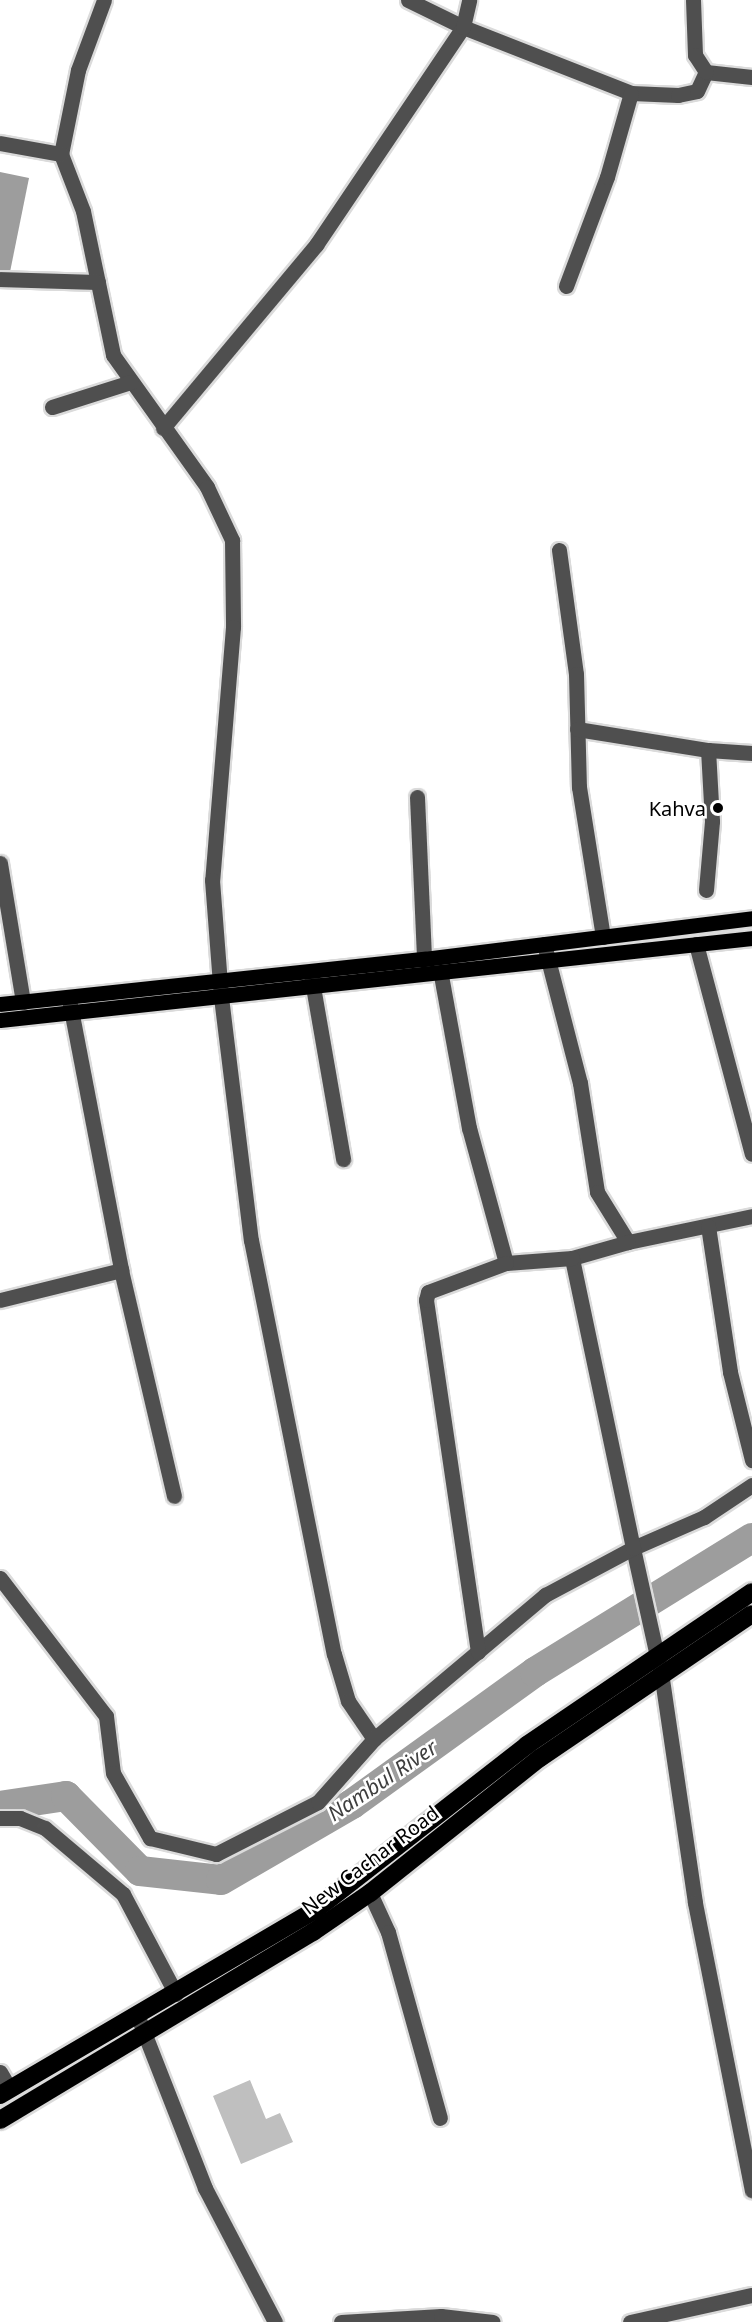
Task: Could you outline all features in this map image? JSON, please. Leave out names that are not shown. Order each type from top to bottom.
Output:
[{"type":"highway","name":"New Cachar Road","points":[[5,2092],[138,2017],[314,1911],[527,1745],[752,1592]]},
{"type":"highway","name":"New Cachar Road","points":[[0,2120],[268,1961],[370,1893],[540,1758],[662,1679],[752,1614]]},
{"type":"main road","points":[[0,1004],[310,969],[424,959],[752,918]]},
{"type":"main road","points":[[0,1020],[314,989],[752,938]]},
{"type":"street","points":[[104,0],[78,70],[61,154],[83,211],[113,355],[207,487],[232,540],[233,627],[212,880],[221,997],[251,1240],[334,1654],[348,1701],[374,1739]]},
{"type":"street","points":[[408,0],[463,27],[631,93],[678,96],[697,91],[706,72]]},
{"type":"street","points":[[163,428],[316,245],[463,27],[469,0]]},
{"type":"street","points":[[693,0],[695,55],[706,72]]},
{"type":"street","points":[[706,72],[752,77]]},
{"type":"street","points":[[566,286],[576,252],[607,177],[631,93]]},
{"type":"street","points":[[0,143],[61,154]]},
{"type":"street","points":[[0,279],[98,282]]},
{"type":"street","points":[[52,407],[131,382]]},
{"type":"street","points":[[559,550],[576,674],[579,787],[603,937]]},
{"type":"street","points":[[578,729],[708,750],[752,753]]},
{"type":"street","points":[[706,890],[712,821],[708,750]]},
{"type":"street","points":[[417,797],[424,959]]},
{"type":"street","points":[[0,863],[23,1002]]},
{"type":"street","points":[[544,944],[580,1083],[597,1192],[628,1242]]},
{"type":"street","points":[[696,944],[752,1154]]},
{"type":"street","points":[[310,969],[343,1159]]},
{"type":"street","points":[[441,975],[469,1128],[506,1263]]},
{"type":"street","points":[[69,996],[121,1270],[174,1496]]},
{"type":"street","points":[[478,1652],[426,1299],[428,1293],[506,1263],[572,1258],[628,1242],[752,1216]]},
{"type":"street","points":[[708,1226],[730,1372],[752,1460]]},
{"type":"street","points":[[572,1258],[658,1658],[695,1903],[752,2190]]},
{"type":"street","points":[[0,1300],[121,1270]]},
{"type":"street","points":[[0,1578],[106,1716],[113,1773],[150,1838],[216,1854],[318,1802],[374,1739],[545,1595],[633,1548],[704,1517],[752,1485]]},
{"type":"street","points":[[0,1818],[20,1818],[45,1828],[123,1893],[176,1994]]},
{"type":"street","points":[[370,1893],[388,1932],[440,2118]]},
{"type":"street","points":[[138,2017],[205,2188],[275,2322]]},
{"type":"street","points":[[0,2072],[5,2092]]},
{"type":"street","points":[[630,2322],[752,2295]]},
{"type":"street","points":[[341,2322],[441,2316],[493,2322]]},
{"type":"shaded area","points":[[0,172],[29,178],[9,277],[0,276]]},
{"type":"building","points":[[250,2080],[266,2119],[280,2113],[293,2142],[241,2164],[213,2096]]},
{"type":"waterway","name":"Nambul River","points":[[0,1806],[66,1796],[140,1871],[221,1880],[352,1804],[535,1672],[752,1538]]},
{"type":"place","name":"Kahva","points":[[718,808]]}]
